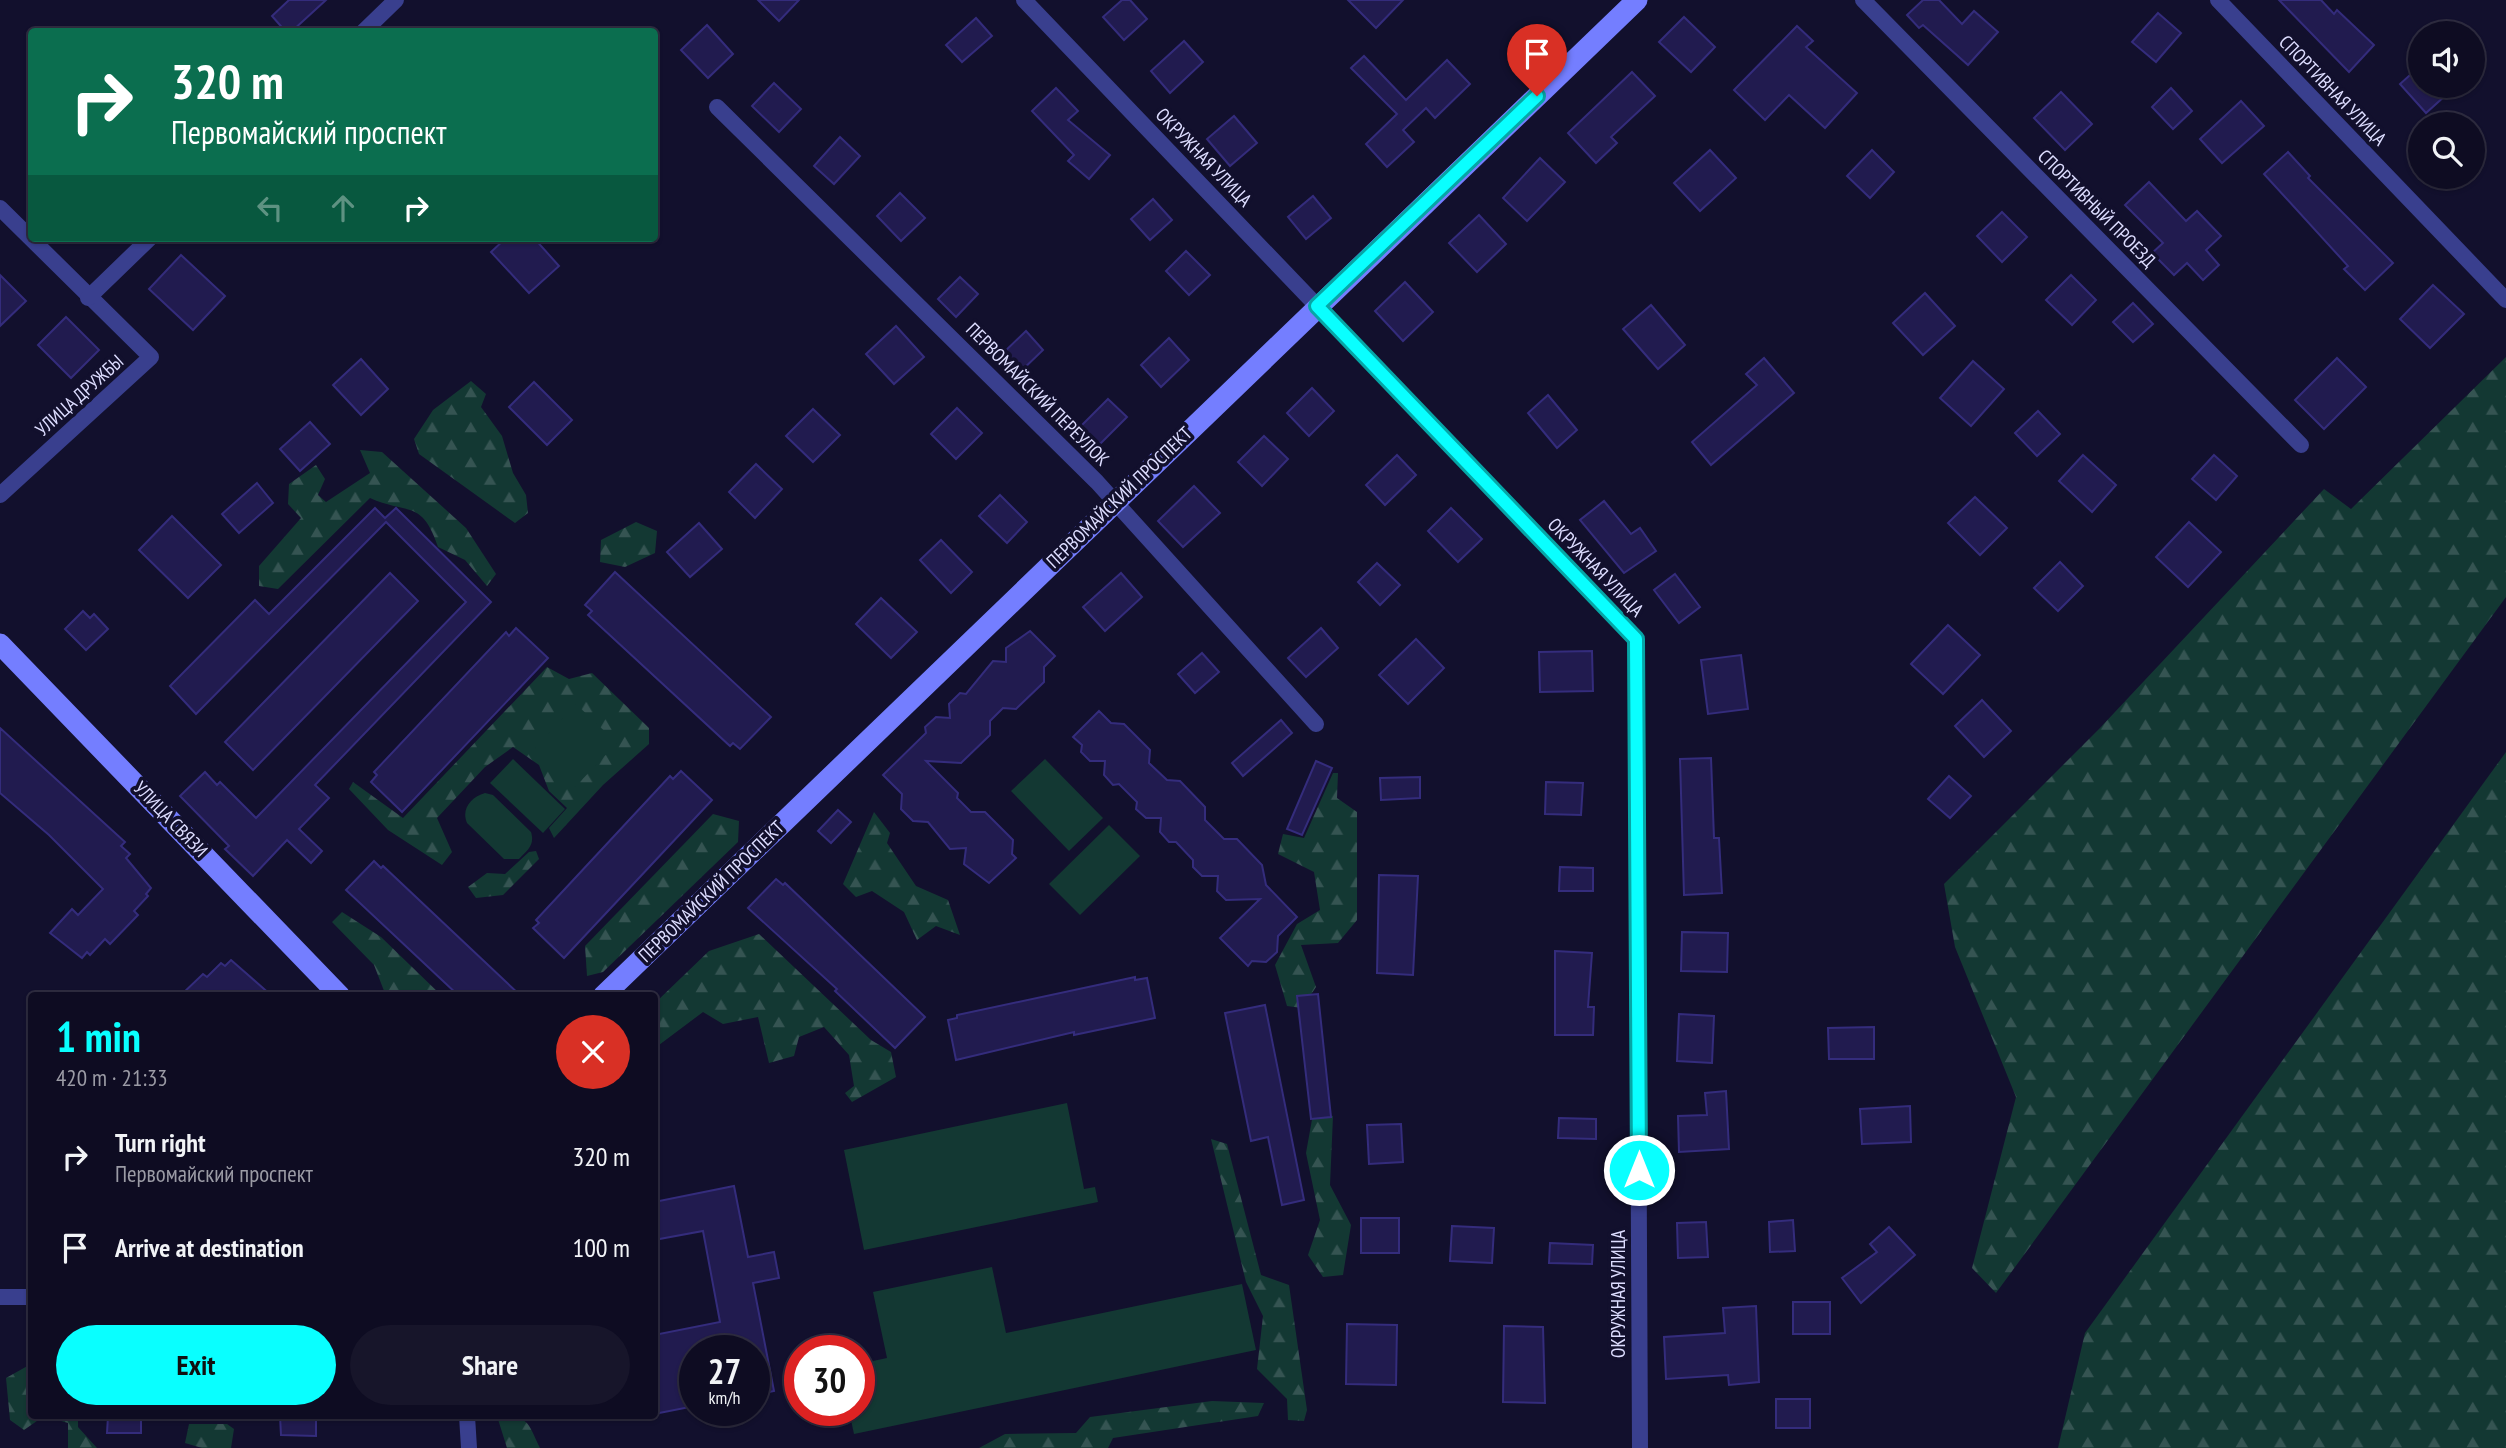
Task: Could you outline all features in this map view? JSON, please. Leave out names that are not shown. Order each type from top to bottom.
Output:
[{"type":"street","points":[[367,28],[396,0]]},
{"type":"street","name":"ОКРУЖНАЯ УЛИЦА","points":[[1024,0],[1636,639],[1640,1448]]},
{"type":"street","name":"ПЕРВОМАЙСКИЙ ПРОСПЕКТ","points":[[607,992],[1637,0]]},
{"type":"street","name":"СПОРТИВНЫЙ ПРОЕЗД","points":[[1863,0],[2301,445]]},
{"type":"street","name":"СПОРТИВНАЯ УЛИЦА","points":[[2218,0],[2506,300]]},
{"type":"street","name":"ПЕРВОМАЙСКИЙ ПЕРЕУЛОК","points":[[717,107],[1115,501],[1316,724]]},
{"type":"street","points":[[0,208],[28,237]]},
{"type":"street","points":[[33,242],[88,298],[146,242]]},
{"type":"street","name":"УЛИЦА ДРУЖБЫ","points":[[0,495],[151,357],[88,298]]},
{"type":"street","name":"УЛИЦА СВЯЗИ","points":[[0,644],[336,992]]},
{"type":"street","points":[[0,1297],[28,1297]]},
{"type":"street","points":[[464,1419],[469,1448]]},
{"type":"green space","points":[[2506,357],[2506,597],[1996,1293],[1972,1268],[2016,1097],[1955,947],[1944,884],[2099,729],[2324,489],[2351,509]]},
{"type":"green space","points":[[471,381],[486,394],[481,407],[502,436],[513,473],[526,495],[528,513],[515,523],[419,454],[414,439],[433,410]]},
{"type":"green space","points":[[360,450],[382,452],[466,528],[496,574],[487,586],[465,560],[438,547],[426,521],[419,515],[370,498],[278,589],[259,586],[259,566],[301,518],[288,504],[289,484],[316,465],[325,479],[318,495],[326,502],[370,473]]},
{"type":"green space","points":[[636,522],[657,531],[655,553],[625,567],[600,562],[601,540]]},
{"type":"green space","points":[[547,667],[569,679],[592,673],[649,728],[649,744],[603,785],[554,838],[549,828],[567,808],[549,791],[539,765],[513,747],[485,767],[437,818],[452,852],[442,865],[388,830],[349,789],[353,782],[403,818]]},
{"type":"green space","points":[[576,704],[617,743],[575,787],[535,748]]},
{"type":"green space","points":[[2506,752],[2506,1448],[2058,1448],[2085,1333]]},
{"type":"green space","points":[[513,759],[565,809],[543,833],[490,783]]},
{"type":"green space","points":[[1045,759],[1103,818],[1069,851],[1011,791]]},
{"type":"green space","points":[[1333,773],[1338,773],[1337,798],[1357,812],[1357,920],[1338,943],[1301,945],[1316,987],[1302,1008],[1287,1006],[1275,965],[1297,924],[1320,910],[1314,872],[1278,854],[1283,834],[1304,838]]},
{"type":"green space","points":[[485,793],[493,795],[531,832],[531,844],[519,859],[504,859],[467,823],[465,813],[468,804]]},
{"type":"green space","points":[[874,812],[890,833],[887,843],[916,886],[948,900],[960,935],[936,926],[917,940],[904,912],[872,891],[856,897],[843,884]]},
{"type":"green space","points":[[713,814],[739,821],[738,842],[603,972],[587,976],[585,946]]},
{"type":"green space","points":[[1109,825],[1140,856],[1080,915],[1049,884]]},
{"type":"green space","points":[[536,851],[539,859],[503,895],[476,898],[468,887],[487,873],[505,874],[529,852]]},
{"type":"green space","points":[[342,912],[381,937],[438,992],[384,992],[374,965],[332,922]]},
{"type":"green space","points":[[759,934],[871,1040],[891,1052],[896,1077],[852,1102],[845,1093],[854,1086],[849,1055],[824,1027],[799,1037],[794,1056],[769,1063],[758,1017],[723,1024],[703,1012],[658,1046],[658,1000],[709,951]]},
{"type":"green space","points":[[1067,1103],[1084,1189],[1095,1187],[1098,1202],[864,1250],[844,1150]]},
{"type":"green space","points":[[1313,1114],[1333,1116],[1330,1185],[1351,1225],[1343,1275],[1323,1277],[1308,1255],[1320,1220],[1306,1153]]},
{"type":"green space","points":[[1211,1139],[1227,1144],[1261,1275],[1289,1285],[1307,1410],[1304,1421],[1288,1420],[1287,1399],[1257,1369],[1263,1316],[1246,1282]]},
{"type":"green space","points":[[992,1267],[1006,1333],[1242,1284],[1256,1350],[854,1434],[852,1426],[875,1426],[875,1361],[887,1358],[873,1292]]},
{"type":"green space","points":[[28,1366],[28,1419],[40,1419],[24,1430],[10,1420],[6,1378]]},
{"type":"green space","points":[[1212,1401],[1264,1403],[1258,1416],[1113,1438],[1108,1448],[979,1448],[1005,1434],[1076,1433],[1090,1417]]},
{"type":"green space","points":[[54,1419],[78,1419],[78,1427],[97,1448],[68,1448],[68,1423]]},
{"type":"green space","points":[[498,1419],[521,1419],[526,1422],[540,1448],[507,1448]]},
{"type":"green space","points":[[189,1424],[227,1424],[234,1429],[231,1448],[202,1448],[185,1443]]},
{"type":"building","points":[[289,0],[326,0],[295,28],[282,28],[272,16]]},
{"type":"building","points":[[758,0],[799,0],[779,21]]},
{"type":"building","points":[[1122,0],[1130,0],[1147,19],[1124,40],[1103,17]]},
{"type":"building","points":[[1348,0],[1403,0],[1376,28]]},
{"type":"building","points":[[1923,0],[1939,0],[1962,24],[1974,11],[1998,32],[1968,65],[1923,25],[1919,28],[1907,15]]},
{"type":"building","points":[[2279,0],[2321,0],[2334,14],[2337,10],[2374,45],[2349,72]]},
{"type":"building","points":[[2158,13],[2181,33],[2156,62],[2132,42]]},
{"type":"building","points":[[1684,17],[1715,47],[1691,72],[1659,42]]},
{"type":"building","points":[[976,18],[992,36],[962,62],[946,45]]},
{"type":"building","points":[[707,25],[733,54],[708,78],[681,50]]},
{"type":"building","points":[[1797,26],[1813,41],[1806,47],[1857,93],[1825,128],[1789,95],[1765,120],[1734,90]]},
{"type":"building","points":[[1184,41],[1203,62],[1170,93],[1151,71]]},
{"type":"building","points":[[1364,56],[1406,100],[1447,60],[1470,84],[1435,118],[1426,108],[1403,130],[1414,142],[1387,167],[1366,144],[1397,114],[1351,68]]},
{"type":"building","points":[[1632,72],[1655,96],[1611,137],[1617,143],[1596,163],[1568,133]]},
{"type":"building","points":[[2408,77],[2408,93],[2400,84]]},
{"type":"building","points":[[774,83],[801,109],[779,132],[752,106]]},
{"type":"building","points":[[1056,88],[1078,111],[1068,120],[1110,155],[1089,179],[1068,161],[1074,155],[1032,111]]},
{"type":"building","points":[[2171,88],[2192,111],[2173,129],[2152,107]]},
{"type":"building","points":[[2061,92],[2092,124],[2065,150],[2034,118]]},
{"type":"building","points":[[2413,98],[2443,98],[2427,112]]},
{"type":"building","points":[[2241,101],[2264,126],[2222,163],[2200,139]]},
{"type":"building","points":[[1234,116],[1257,143],[1230,166],[1207,139]]},
{"type":"building","points":[[840,137],[860,156],[834,184],[814,166]]},
{"type":"building","points":[[1710,150],[1736,178],[1700,211],[1674,183]]},
{"type":"building","points":[[1872,150],[1894,172],[1870,198],[1847,176]]},
{"type":"building","points":[[2288,152],[2310,176],[2308,178],[2393,263],[2365,290],[2344,269],[2348,266],[2264,174]]},
{"type":"building","points":[[1540,158],[1565,182],[1527,221],[1503,198]]},
{"type":"building","points":[[2149,182],[2186,221],[2197,211],[2221,236],[2206,250],[2219,265],[2203,280],[2187,263],[2174,275],[2152,253],[2163,243],[2125,205]]},
{"type":"building","points":[[900,193],[925,218],[901,241],[877,216]]},
{"type":"building","points":[[1313,196],[1331,218],[1306,239],[1288,217]]},
{"type":"building","points":[[1153,199],[1172,220],[1150,240],[1131,219]]},
{"type":"building","points":[[2002,212],[2027,237],[2002,262],[1977,236]]},
{"type":"building","points":[[1479,215],[1506,244],[1477,272],[1449,243]]},
{"type":"building","points":[[502,242],[538,242],[559,266],[529,293],[491,252]]},
{"type":"building","points":[[1186,251],[1210,275],[1189,295],[1166,271]]},
{"type":"building","points":[[181,255],[225,296],[193,330],[149,289]]},
{"type":"building","points":[[0,275],[26,301],[0,326]]},
{"type":"building","points":[[2071,275],[2096,300],[2072,325],[2046,300]]},
{"type":"building","points":[[960,277],[978,294],[956,317],[938,299]]},
{"type":"building","points":[[1405,282],[1433,312],[1403,341],[1375,311]]},
{"type":"building","points":[[2433,285],[2464,314],[2430,348],[2400,319]]},
{"type":"building","points":[[1925,293],[1955,326],[1923,355],[1893,323]]},
{"type":"building","points":[[2133,303],[2153,324],[2133,342],[2113,322]]},
{"type":"building","points":[[1651,305],[1685,345],[1658,369],[1623,329]]},
{"type":"building","points":[[66,317],[99,350],[71,378],[38,345]]},
{"type":"building","points":[[896,326],[924,357],[894,384],[866,354]]},
{"type":"building","points":[[1026,331],[1043,350],[1018,374],[1000,356]]},
{"type":"building","points":[[1169,338],[1189,360],[1161,387],[1141,365]]},
{"type":"building","points":[[1764,358],[1794,393],[1711,465],[1692,442],[1757,385],[1746,374]]},
{"type":"building","points":[[2337,358],[2366,387],[2324,429],[2295,400]]},
{"type":"building","points":[[361,359],[388,389],[361,415],[333,385]]},
{"type":"building","points":[[1973,361],[2004,389],[1971,426],[1940,398]]},
{"type":"building","points":[[534,382],[572,420],[547,445],[509,407]]},
{"type":"building","points":[[1312,388],[1334,411],[1309,436],[1287,413]]},
{"type":"building","points":[[1548,395],[1577,430],[1557,448],[1528,413]]},
{"type":"building","points":[[1108,399],[1127,417],[1093,451],[1075,432]]},
{"type":"building","points":[[957,408],[982,433],[956,459],[931,434]]},
{"type":"building","points":[[813,409],[840,435],[813,462],[786,436]]},
{"type":"building","points":[[2038,411],[2060,434],[2037,456],[2015,433]]},
{"type":"building","points":[[310,422],[330,444],[300,471],[280,449]]},
{"type":"building","points":[[1264,436],[1288,459],[1262,486],[1238,462]]},
{"type":"building","points":[[1397,455],[1416,475],[1385,505],[1366,485]]},
{"type":"building","points":[[2083,455],[2116,485],[2092,512],[2059,481]]},
{"type":"building","points":[[2214,455],[2237,476],[2216,500],[2192,479]]},
{"type":"building","points":[[756,464],[782,489],[755,518],[729,492]]},
{"type":"building","points":[[257,483],[273,503],[239,533],[222,514]]},
{"type":"building","points":[[1194,486],[1220,513],[1183,547],[1158,521]]},
{"type":"building","points":[[1000,495],[1027,522],[1007,543],[979,516]]},
{"type":"building","points":[[1975,497],[2007,528],[1980,555],[1948,523]]},
{"type":"building","points":[[1604,501],[1631,534],[1640,528],[1656,551],[1624,573],[1580,520]]},
{"type":"building","points":[[375,508],[385,518],[396,508],[491,602],[315,785],[329,798],[299,829],[322,851],[311,863],[287,840],[253,876],[225,849],[229,846],[180,796],[205,772],[217,785],[220,782],[256,818],[466,602],[386,522],[196,714],[170,686],[255,600],[269,614]]},
{"type":"building","points":[[1451,508],[1482,539],[1458,562],[1428,531]]},
{"type":"building","points":[[172,516],[221,565],[188,598],[139,550]]},
{"type":"building","points":[[2189,522],[2221,552],[2188,587],[2156,557]]},
{"type":"building","points":[[699,523],[722,549],[690,577],[667,552]]},
{"type":"building","points":[[941,540],[972,572],[951,593],[920,560]]},
{"type":"building","points":[[2060,562],[2083,586],[2058,611],[2034,588]]},
{"type":"building","points":[[1377,563],[1400,585],[1380,605],[1358,582]]},
{"type":"building","points":[[615,572],[771,717],[740,749],[733,743],[730,746],[588,615],[592,611],[585,605]]},
{"type":"building","points":[[390,573],[418,601],[253,770],[225,742]]},
{"type":"building","points":[[1121,573],[1142,597],[1105,631],[1083,607]]},
{"type":"building","points":[[1675,574],[1700,607],[1679,623],[1654,590]]},
{"type":"building","points":[[881,598],[917,632],[891,658],[856,624]]},
{"type":"building","points":[[83,611],[90,618],[94,614],[108,629],[86,650],[65,629]]},
{"type":"building","points":[[1948,625],[1980,655],[1943,694],[1911,664]]},
{"type":"building","points":[[516,628],[548,658],[402,812],[371,782],[377,775],[374,772],[506,632],[509,636]]},
{"type":"building","points":[[1321,628],[1338,648],[1306,677],[1288,658]]},
{"type":"building","points":[[1030,631],[1055,656],[1044,667],[1044,682],[1016,709],[1003,708],[990,721],[990,735],[961,763],[926,761],[958,793],[957,798],[971,812],[985,812],[1013,840],[1012,854],[1016,858],[989,883],[964,864],[966,848],[950,849],[928,822],[913,821],[901,809],[902,794],[883,775],[926,733],[925,727],[936,717],[950,718],[949,704],[960,693],[966,694],[993,661],[1006,662],[1006,648]]},
{"type":"building","points":[[1416,639],[1444,668],[1408,704],[1379,675]]},
{"type":"building","points":[[1592,651],[1593,691],[1540,692],[1539,652]]},
{"type":"building","points":[[1202,653],[1219,672],[1195,693],[1178,674]]},
{"type":"building","points":[[1741,655],[1748,709],[1708,714],[1701,660]]},
{"type":"building","points":[[1982,700],[2011,731],[1984,757],[1955,726]]},
{"type":"building","points":[[1099,711],[1111,723],[1124,724],[1150,750],[1149,763],[1167,780],[1180,781],[1205,807],[1205,820],[1224,839],[1237,839],[1262,865],[1266,885],[1297,917],[1278,936],[1277,952],[1266,962],[1252,961],[1248,966],[1220,938],[1260,899],[1226,900],[1217,891],[1218,876],[1202,876],[1193,867],[1193,860],[1176,842],[1169,842],[1160,832],[1161,818],[1146,818],[1136,809],[1137,802],[1119,784],[1113,785],[1104,775],[1105,761],[1090,761],[1081,752],[1082,745],[1073,737]]},
{"type":"building","points":[[1281,720],[1292,733],[1243,776],[1232,763]]},
{"type":"building","points":[[0,728],[125,842],[121,846],[130,854],[126,858],[151,888],[146,894],[148,896],[134,911],[138,915],[110,944],[105,939],[90,955],[87,952],[82,958],[50,933],[72,909],[78,915],[103,889],[49,835],[0,793]]},
{"type":"building","points":[[1711,758],[1714,838],[1719,838],[1722,893],[1684,895],[1680,759]]},
{"type":"building","points":[[1316,761],[1332,768],[1302,835],[1287,829]]},
{"type":"building","points":[[681,771],[712,800],[564,958],[533,928],[539,923],[536,920],[670,776],[673,779]]},
{"type":"building","points":[[1949,776],[1971,796],[1950,818],[1928,799]]},
{"type":"building","points":[[1420,777],[1420,798],[1381,800],[1380,778]]},
{"type":"building","points":[[1546,782],[1583,783],[1581,815],[1545,814]]},
{"type":"building","points":[[838,810],[851,822],[831,843],[818,831]]},
{"type":"building","points":[[374,861],[381,868],[383,866],[517,992],[455,992],[346,890]]},
{"type":"building","points":[[1560,867],[1593,868],[1593,891],[1559,891]]},
{"type":"building","points":[[1379,875],[1418,876],[1413,975],[1377,973]]},
{"type":"building","points":[[776,879],[783,885],[785,883],[925,1017],[895,1048],[835,991],[837,989],[748,908]]},
{"type":"building","points":[[1682,932],[1728,933],[1727,972],[1681,971]]},
{"type":"building","points":[[1555,951],[1592,953],[1588,1007],[1594,1007],[1593,1035],[1555,1035]]},
{"type":"building","points":[[231,960],[267,992],[184,992],[203,974],[207,977],[221,963],[225,966]]},
{"type":"building","points":[[1135,977],[1135,980],[1147,978],[1155,1018],[1074,1035],[1074,1032],[956,1060],[948,1020],[957,1018],[957,1015]]},
{"type":"building","points":[[1318,994],[1331,1117],[1311,1119],[1297,996]]},
{"type":"building","points":[[1265,1005],[1304,1200],[1282,1205],[1268,1137],[1251,1141],[1225,1013]]},
{"type":"building","points":[[1679,1014],[1714,1016],[1712,1063],[1677,1061]]},
{"type":"building","points":[[1874,1027],[1874,1059],[1829,1059],[1828,1028]]},
{"type":"building","points":[[1726,1091],[1729,1149],[1679,1152],[1678,1116],[1707,1115],[1705,1093]]},
{"type":"building","points":[[1910,1106],[1911,1142],[1862,1144],[1860,1109]]},
{"type":"building","points":[[1559,1118],[1596,1119],[1596,1139],[1558,1138]]},
{"type":"building","points":[[1401,1124],[1403,1162],[1369,1164],[1367,1125]]},
{"type":"building","points":[[734,1186],[748,1257],[774,1252],[779,1278],[753,1283],[763,1335],[679,1335],[679,1409],[658,1413],[658,1334],[720,1322],[703,1231],[658,1239],[658,1201]]},
{"type":"building","points":[[1361,1218],[1399,1218],[1399,1253],[1361,1253]]},
{"type":"building","points":[[1793,1220],[1795,1251],[1770,1252],[1769,1222]]},
{"type":"building","points":[[1706,1222],[1708,1257],[1678,1258],[1677,1223]]},
{"type":"building","points":[[1452,1226],[1494,1228],[1492,1263],[1450,1261]]},
{"type":"building","points":[[1889,1227],[1915,1255],[1861,1303],[1842,1278],[1877,1252],[1870,1244]]},
{"type":"building","points":[[1550,1243],[1593,1245],[1592,1264],[1549,1263]]},
{"type":"building","points":[[1793,1302],[1830,1302],[1830,1334],[1793,1334]]},
{"type":"building","points":[[1756,1306],[1759,1382],[1729,1385],[1728,1375],[1666,1379],[1664,1337],[1725,1333],[1723,1308]]},
{"type":"building","points":[[1347,1324],[1397,1325],[1396,1385],[1346,1384]]},
{"type":"building","points":[[1504,1326],[1543,1327],[1545,1403],[1503,1402]]},
{"type":"building","points":[[770,1370],[774,1391],[770,1392]]},
{"type":"building","points":[[1776,1399],[1810,1399],[1810,1428],[1776,1428]]},
{"type":"building","points":[[108,1419],[141,1419],[141,1433],[107,1433]]},
{"type":"building","points":[[280,1419],[316,1419],[316,1436],[281,1435]]},
{"type":"route","points":[[1537,96],[1317,306],[1636,639],[1639,1170]]}]
